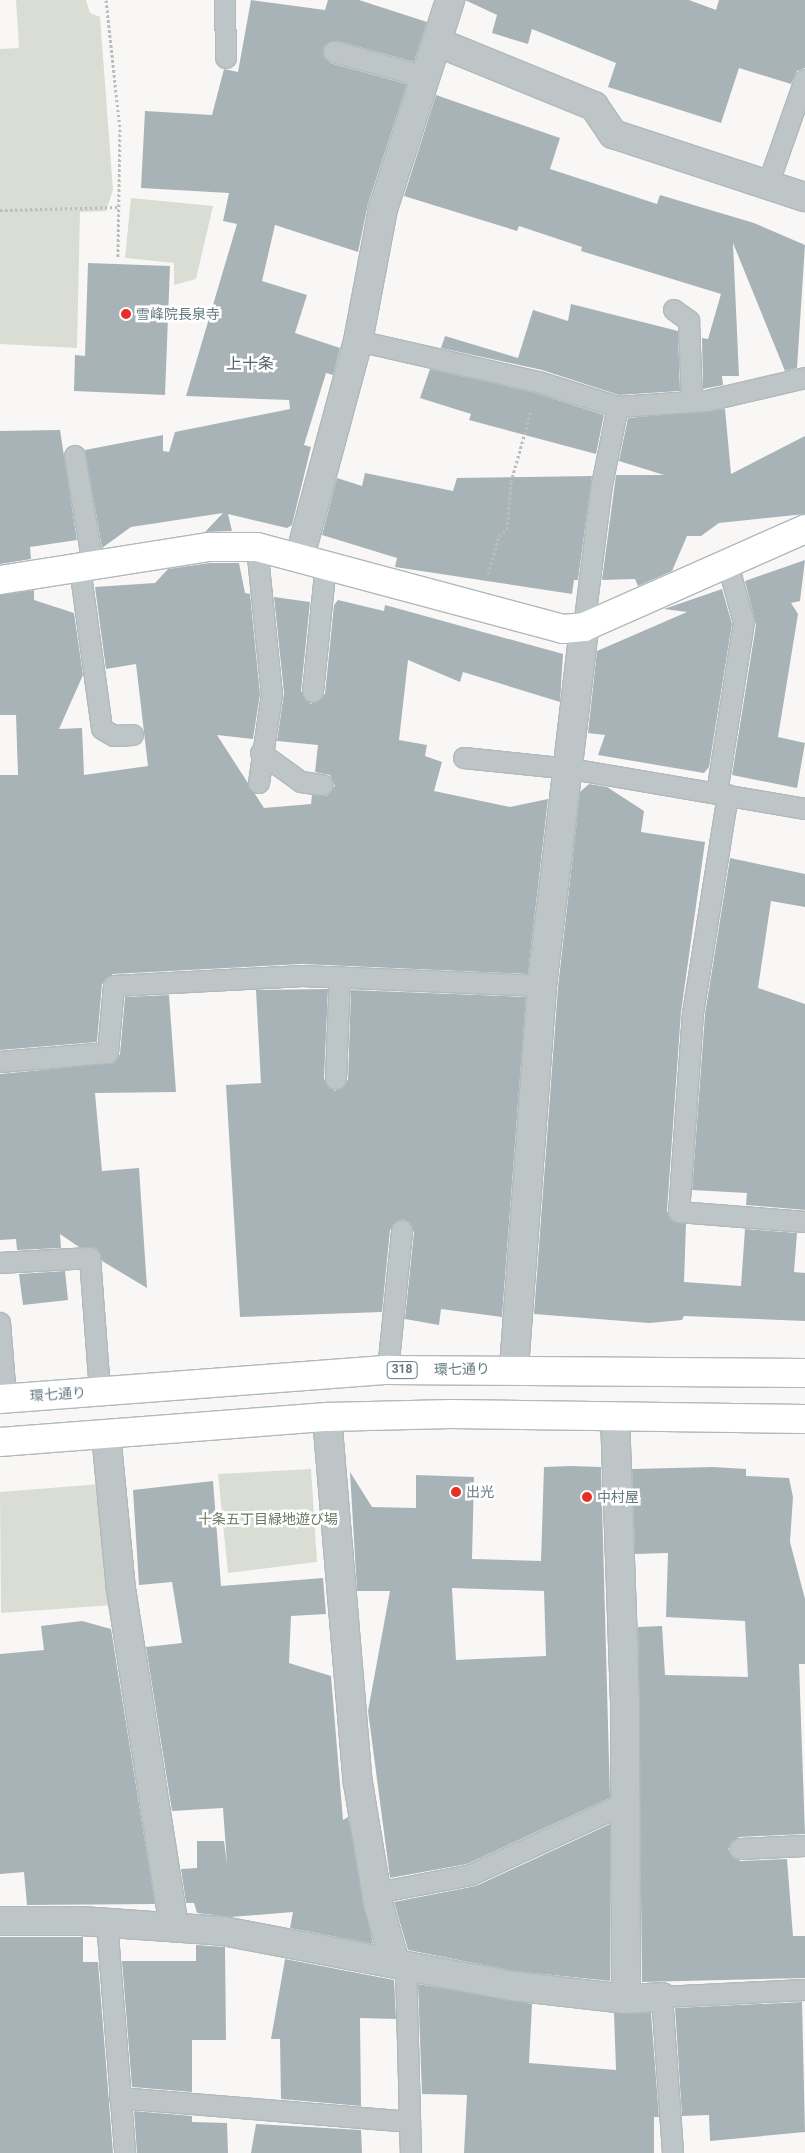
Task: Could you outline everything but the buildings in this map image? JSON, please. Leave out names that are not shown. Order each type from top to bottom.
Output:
[{"type":"main road","points":[[0,580],[209,548],[257,547],[300,556],[542,627],[584,627],[805,529]]},
{"type":"main road","name":"環七通り","points":[[3,1398],[388,1370],[514,1368],[805,1372]]},
{"type":"main road","points":[[0,1442],[327,1417],[615,1416],[805,1422]]},
{"type":"street","points":[[300,556],[358,341],[383,209],[450,0]]},
{"type":"street","points":[[437,42],[594,106],[613,134],[805,197]]},
{"type":"street","points":[[514,1368],[542,986],[571,769],[584,627]]},
{"type":"street","points":[[615,1416],[625,1804],[626,1999]]},
{"type":"street","points":[[327,1417],[358,1783],[376,1893],[401,1965]]},
{"type":"street","points":[[106,1434],[121,1589],[174,1927]]},
{"type":"street","points":[[0,1921],[107,1922],[222,1931],[512,1986],[626,1999],[662,1997]]},
{"type":"lane","points":[[225,0],[226,58]]},
{"type":"lane","points":[[334,52],[425,77]]},
{"type":"lane","points":[[768,185],[805,80]]},
{"type":"lane","points":[[674,310],[689,321],[692,402]]},
{"type":"lane","points":[[358,341],[540,382],[618,407],[692,402],[805,378]]},
{"type":"lane","points":[[584,627],[602,485],[618,407]]},
{"type":"lane","points":[[75,456],[102,729],[114,736],[133,735]]},
{"type":"lane","points":[[257,547],[272,694],[261,752],[258,783]]},
{"type":"lane","points":[[313,692],[326,564]]},
{"type":"lane","points":[[728,564],[744,623],[693,1013],[679,1212],[805,1222]]},
{"type":"lane","points":[[261,752],[301,782],[323,785]]},
{"type":"lane","points":[[464,758],[571,769],[805,809]]},
{"type":"lane","points":[[0,1062],[108,1053],[114,986],[340,977],[542,986]]},
{"type":"lane","points":[[336,1079],[340,977]]},
{"type":"lane","points":[[388,1370],[402,1231]]},
{"type":"lane","points":[[0,1264],[90,1258],[100,1391]]},
{"type":"lane","points":[[0,1323],[3,1398]]},
{"type":"lane","points":[[376,1893],[471,1875],[625,1804]]},
{"type":"lane","points":[[740,1850],[805,1846]]},
{"type":"lane","points":[[107,1922],[125,2153]]},
{"type":"lane","points":[[401,1965],[410,2153]]},
{"type":"lane","points":[[674,2153],[662,1997],[805,1990]]},
{"type":"lane","points":[[120,2098],[410,2122]]},
{"type":"path","points":[[106,0],[120,129],[118,258]]},
{"type":"path","points":[[0,210],[119,207]]},
{"type":"path","points":[[478,608],[499,536],[507,529],[511,482],[540,382]]},
{"type":"green space","points":[[16,0],[86,0],[90,13],[100,17],[113,190],[106,211],[80,212],[77,348],[0,344],[0,49],[19,48]]},
{"type":"green space","points":[[131,198],[213,206],[196,279],[174,285],[174,263],[125,258]]},
{"type":"green space","name":"十条五丁目緑地遊び場","points":[[311,1469],[317,1562],[228,1573],[218,1474]]},
{"type":"green space","points":[[101,1484],[113,1605],[1,1613],[0,1492]]},
{"type":"place","name":"雪峰院長泉寺","points":[[126,314]]},
{"type":"place","name":"出光","points":[[456,1492]]},
{"type":"place","name":"中村屋","points":[[587,1497]]},
{"type":"district","name":"上十条","points":[[250,364]]}]
